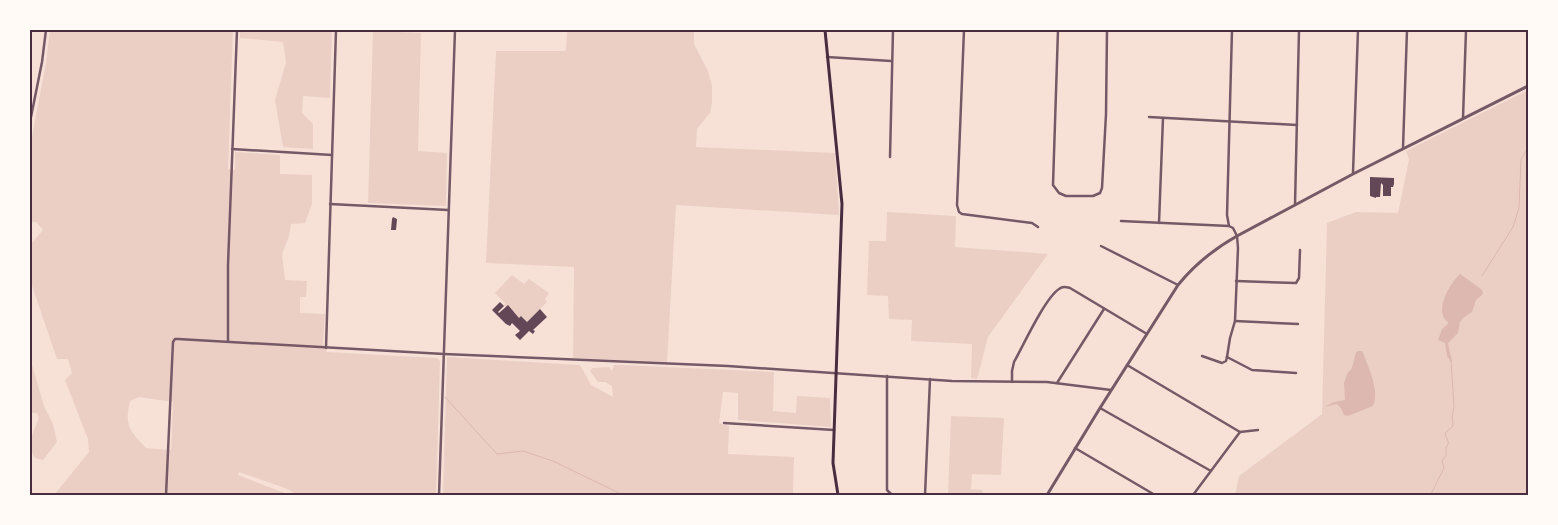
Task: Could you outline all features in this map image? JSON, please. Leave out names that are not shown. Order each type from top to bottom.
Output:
[{"type":"main road","points":[[825,30],[842,204],[833,463],[838,495]]},
{"type":"street","points":[[30,122],[42,62],[46,30]]},
{"type":"street","points":[[228,341],[228,265],[237,30]]},
{"type":"street","points":[[326,348],[336,30]]},
{"type":"street","points":[[439,495],[455,30]]},
{"type":"street","points":[[890,157],[892,30]]},
{"type":"street","points":[[964,30],[957,205],[959,211],[962,214],[1032,223],[1038,227]]},
{"type":"street","points":[[1058,30],[1053,185],[1058,192],[1066,196],[1093,196],[1098,194],[1102,188],[1106,114],[1107,30]]},
{"type":"street","points":[[1229,226],[1227,215],[1232,30]]},
{"type":"street","points":[[1295,205],[1299,30]]},
{"type":"street","points":[[1353,174],[1358,30]]},
{"type":"street","points":[[1404,149],[1407,30]]},
{"type":"street","points":[[1463,119],[1466,30]]},
{"type":"street","points":[[827,57],[891,61]]},
{"type":"street","points":[[1047,495],[1178,285],[1204,258],[1237,236],[1353,174],[1528,86]]},
{"type":"street","points":[[1149,118],[1297,125]]},
{"type":"street","points":[[1159,223],[1163,118]]},
{"type":"street","points":[[232,149],[332,155]]},
{"type":"street","points":[[330,204],[448,210]]},
{"type":"street","points":[[1121,221],[1229,226],[1233,228],[1237,236],[1235,321],[1230,338],[1228,357],[1226,361],[1222,362],[1202,356]]},
{"type":"street","points":[[1101,246],[1178,285]]},
{"type":"street","points":[[1236,281],[1296,283],[1300,278],[1300,250]]},
{"type":"street","points":[[1012,382],[1014,362],[1035,323],[1057,289],[1070,288],[1147,334]]},
{"type":"street","points":[[1057,384],[1104,309]]},
{"type":"street","points":[[1235,321],[1298,324]]},
{"type":"street","points":[[166,495],[173,342],[175,339],[444,354],[728,366],[930,379],[1057,384],[1112,390]]},
{"type":"street","points":[[1228,357],[1252,370],[1296,373]]},
{"type":"street","points":[[1128,365],[1240,432],[1258,430]]},
{"type":"street","points":[[887,376],[887,490],[891,494],[905,495]]},
{"type":"street","points":[[925,495],[930,379]]},
{"type":"street","points":[[1100,408],[1211,472]]},
{"type":"street","points":[[724,423],[834,430]]},
{"type":"street","points":[[1193,495],[1240,432]]},
{"type":"street","points":[[1075,448],[1155,495]]},
{"type":"shaded area","points":[[50,30],[233,30],[228,169],[235,170],[235,152],[280,155],[280,174],[312,175],[312,204],[305,223],[291,224],[289,236],[282,254],[285,280],[307,281],[306,297],[300,297],[300,313],[325,314],[323,344],[327,352],[437,358],[440,361],[436,495],[298,495],[285,488],[239,472],[238,475],[290,495],[54,495],[89,452],[88,439],[65,380],[72,373],[68,359],[57,359],[30,280],[30,245],[43,230],[36,222],[30,222],[30,147],[46,63]],"holes":[[[139,397],[173,402],[171,450],[146,448],[130,428],[128,422],[130,401]]]},
{"type":"shaded area","points":[[240,30],[332,30],[330,98],[303,96],[302,113],[313,124],[313,149],[283,147],[275,100],[286,62],[283,42],[240,38]]},
{"type":"shaded area","points":[[567,30],[699,30],[694,31],[694,44],[708,71],[712,86],[712,103],[710,113],[697,129],[696,147],[835,153],[839,215],[676,205],[667,362],[573,358],[574,267],[486,263],[496,51],[566,51]]},
{"type":"shaded area","points":[[373,31],[421,33],[418,151],[447,153],[446,206],[368,203]]},
{"type":"shaded area","points":[[1528,90],[1528,495],[1235,495],[1239,476],[1322,414],[1327,223],[1356,212],[1398,213],[1409,160],[1406,151]]},
{"type":"shaded area","points":[[887,212],[955,216],[955,247],[1048,254],[988,337],[977,379],[971,378],[972,344],[911,341],[912,320],[889,319],[888,296],[867,295],[869,241],[886,241]]},
{"type":"shaded area","points":[[1460,274],[1483,292],[1476,300],[1472,312],[1460,322],[1458,333],[1448,343],[1451,362],[1447,356],[1445,343],[1438,340],[1442,329],[1448,324],[1442,312],[1445,298]]},
{"type":"shaded area","points":[[512,275],[524,284],[529,279],[549,293],[545,299],[547,302],[527,322],[521,316],[519,318],[508,305],[504,306],[505,303],[495,293]]},
{"type":"shaded area","points":[[1358,351],[1362,351],[1371,374],[1375,387],[1375,400],[1373,406],[1348,416],[1344,415],[1337,404],[1324,407],[1334,402],[1345,400],[1344,383]]},
{"type":"shaded area","points":[[447,357],[580,365],[591,385],[613,397],[612,386],[605,382],[598,382],[590,371],[592,368],[609,367],[612,371],[614,365],[621,365],[774,372],[773,411],[796,413],[797,396],[830,398],[831,427],[738,420],[738,393],[723,392],[719,423],[729,426],[728,454],[794,457],[793,495],[443,495]]},
{"type":"shaded area","points":[[30,364],[32,365],[44,406],[53,424],[57,442],[43,460],[35,458],[31,448],[33,433],[39,418],[37,413],[30,413]]},
{"type":"shaded area","points":[[951,416],[1004,418],[1001,475],[972,474],[971,489],[983,490],[981,495],[948,495]]},
{"type":"building","points":[[1370,177],[1394,178],[1391,196],[1383,196],[1383,185],[1381,183],[1380,197],[1370,196]]},
{"type":"building","points":[[393,217],[397,219],[396,230],[391,230]]},
{"type":"building","points":[[500,302],[504,306],[499,313],[508,305],[519,318],[521,316],[527,322],[540,309],[547,317],[533,330],[535,331],[533,334],[529,331],[520,340],[515,335],[520,331],[512,323],[510,326],[506,324],[492,310]]},
{"type":"waterway","points":[[1528,135],[1528,144]]},
{"type":"waterway","points":[[1482,276],[1513,227],[1519,208],[1521,159],[1528,148]]},
{"type":"waterway","points":[[1431,494],[1444,468],[1442,461],[1446,455],[1448,442],[1445,433],[1453,424],[1454,407],[1451,360]]},
{"type":"waterway","points":[[445,397],[497,454],[523,451],[553,461],[623,495]]}]
